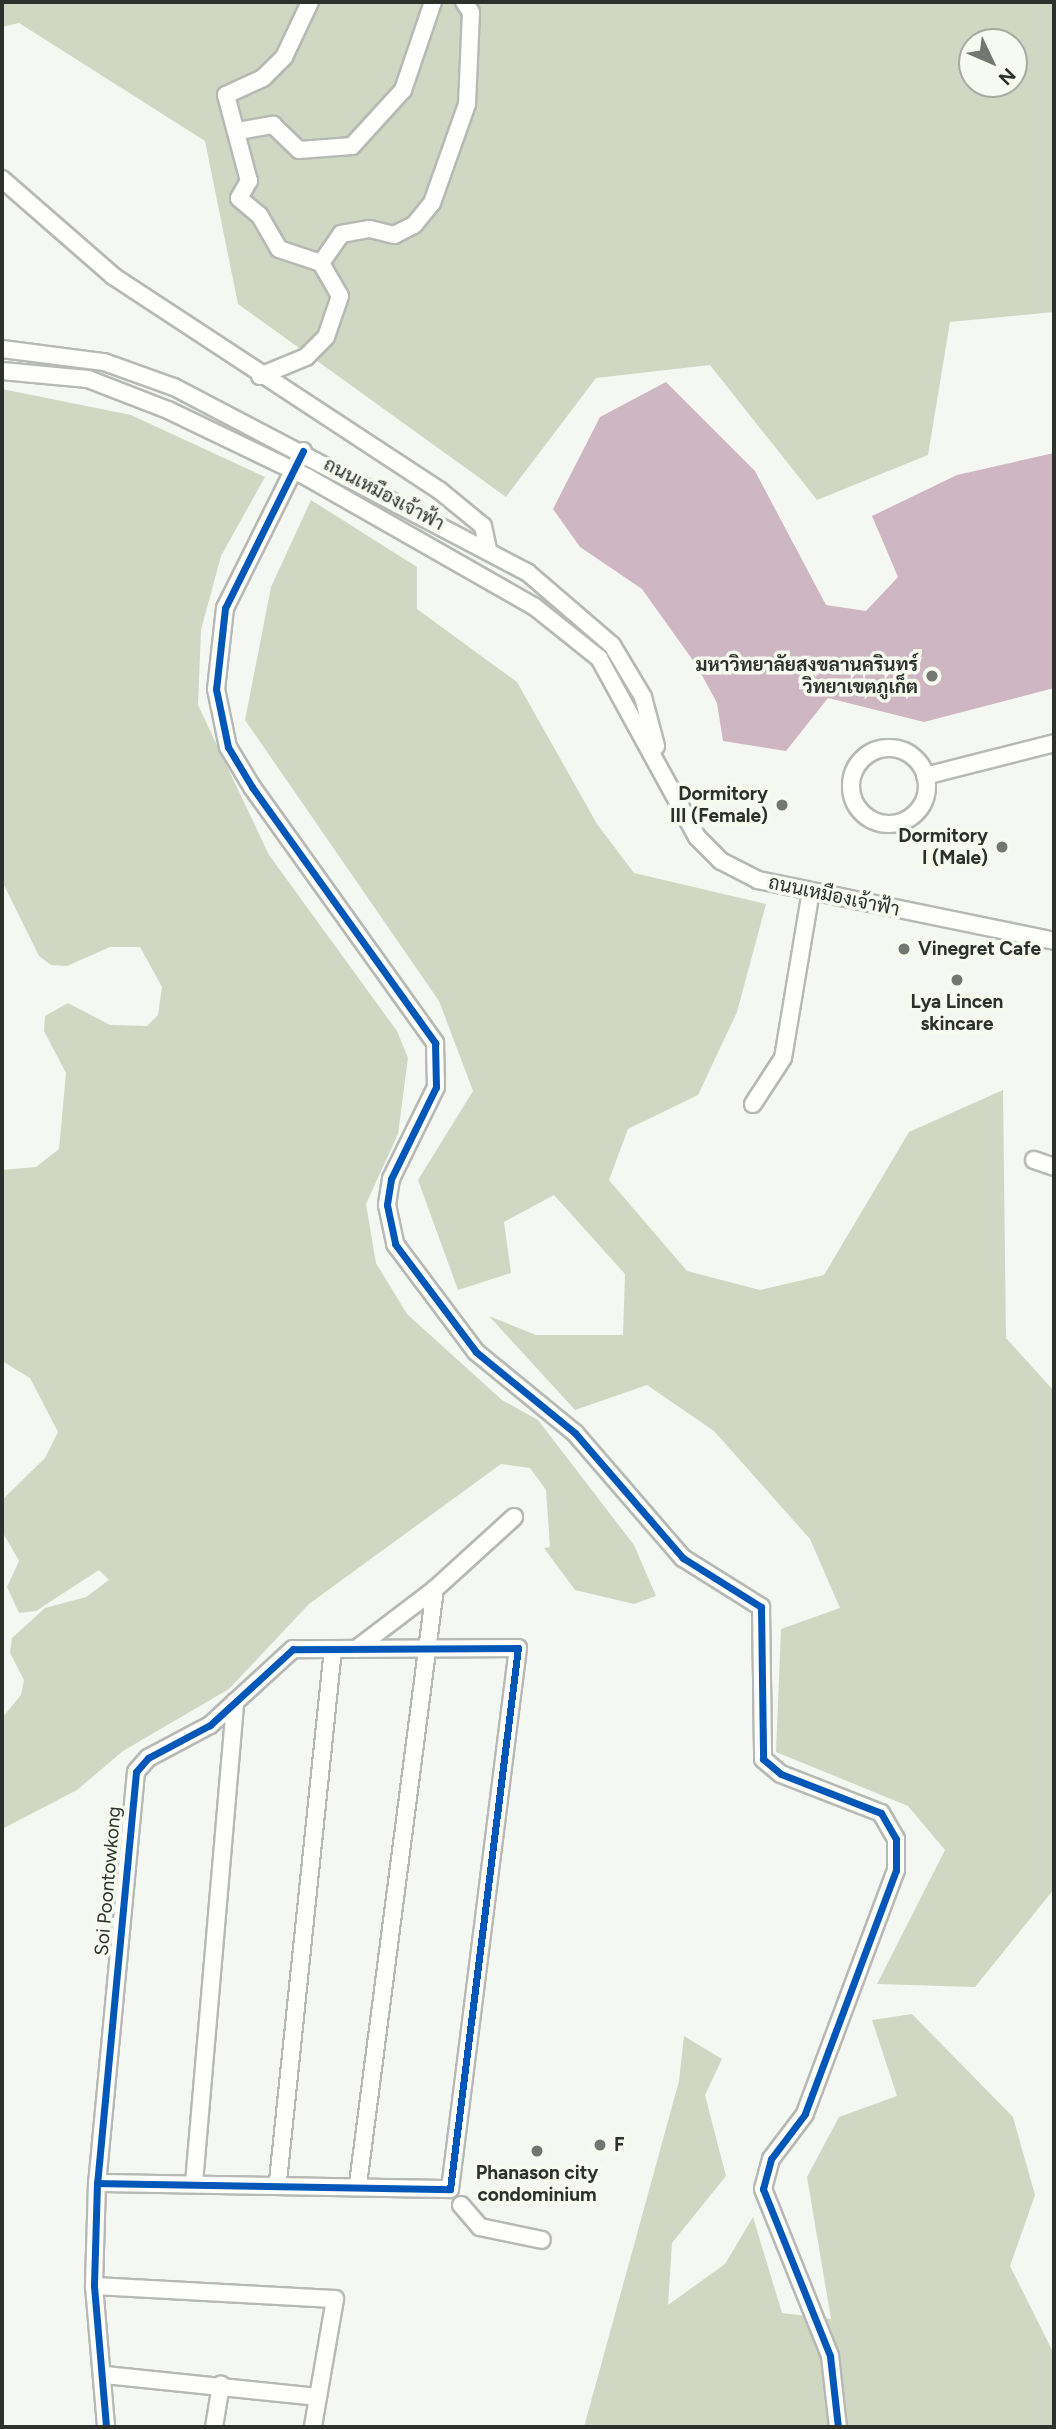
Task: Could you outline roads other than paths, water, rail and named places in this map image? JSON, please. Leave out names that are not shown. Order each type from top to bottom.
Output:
[{"type":"street","points":[[260,376],[306,357],[326,337],[340,296],[321,262],[279,249],[259,215],[239,198],[249,181],[238,131],[226,111],[226,95],[262,78],[284,57],[310,2]]},
{"type":"street","points":[[238,131],[273,125],[299,150],[352,146],[403,90],[433,2]]},
{"type":"street","points":[[321,262],[341,234],[370,229],[394,235],[414,225],[432,203],[448,172],[467,104],[471,12],[464,2]]},
{"type":"street","points":[[2,179],[113,276],[260,376],[439,490],[484,526],[488,550]]},
{"type":"street","name":"ถนนเหมืองเจ้าฟ้า","points":[[2,349],[104,362],[174,387],[303,451],[527,572],[612,645],[642,697],[664,773]]},
{"type":"street","name":"ถนนเหมืองเจ้าฟ้า","points":[[2,370],[88,379],[169,410],[470,566],[588,650],[664,773],[697,837],[721,861],[758,880],[1054,941]]},
{"type":"street","points":[[303,451],[289,471],[225,608],[216,689],[228,747],[252,787],[435,1043],[436,1087],[391,1179],[387,1205],[395,1244],[476,1352],[575,1433],[683,1558],[761,1607],[763,1759],[781,1773],[881,1813],[896,1839],[896,1870],[805,2114],[765,2173],[771,2211],[830,2356],[838,2427]]},
{"type":"street","points":[[925,776],[1054,743]]},
{"type":"street","points":[[879,749],[902,750],[925,776],[923,801],[905,820],[868,818],[853,797],[853,773],[879,749]]},
{"type":"street","points":[[753,1104],[783,1058],[811,891]]},
{"type":"street","points":[[1034,1160],[1054,1167]]},
{"type":"street","points":[[356,1649],[435,1589],[514,1517]]},
{"type":"street","points":[[358,2184],[424,1648],[435,1589]]},
{"type":"street","points":[[97,2183],[278,2181],[450,2189],[473,1976],[492,1870],[518,1648],[333,1649],[278,2181]]},
{"type":"street","name":"Soi Poontowkong","points":[[106,2427],[105,2375],[94,2286],[97,2183],[132,1783],[148,1758],[210,1725],[283,1655],[333,1649]]},
{"type":"street","points":[[194,2183],[235,1702]]},
{"type":"street","points":[[461,2205],[481,2227],[542,2239]]},
{"type":"street","points":[[94,2286],[335,2299],[313,2427]]},
{"type":"street","points":[[105,2375],[318,2397]]},
{"type":"street","points":[[214,2427],[221,2385]]},
{"type":"place","name":"มหาวิทยาลัยสงขลานครินทร์ วิทยาเขตภูเก็ต","points":[[932,676]]},
{"type":"place","name":"Dormitory III (Female)","points":[[782,805]]},
{"type":"place","name":"Dormitory I (Male)","points":[[1002,847]]},
{"type":"place","name":"Vinegret Cafe","points":[[904,949]]},
{"type":"place","name":"Lya Lincen skincare","points":[[957,980]]},
{"type":"place","name":"F","points":[[600,2145]]},
{"type":"place","name":"Phanason city condominium","points":[[537,2151]]}]
